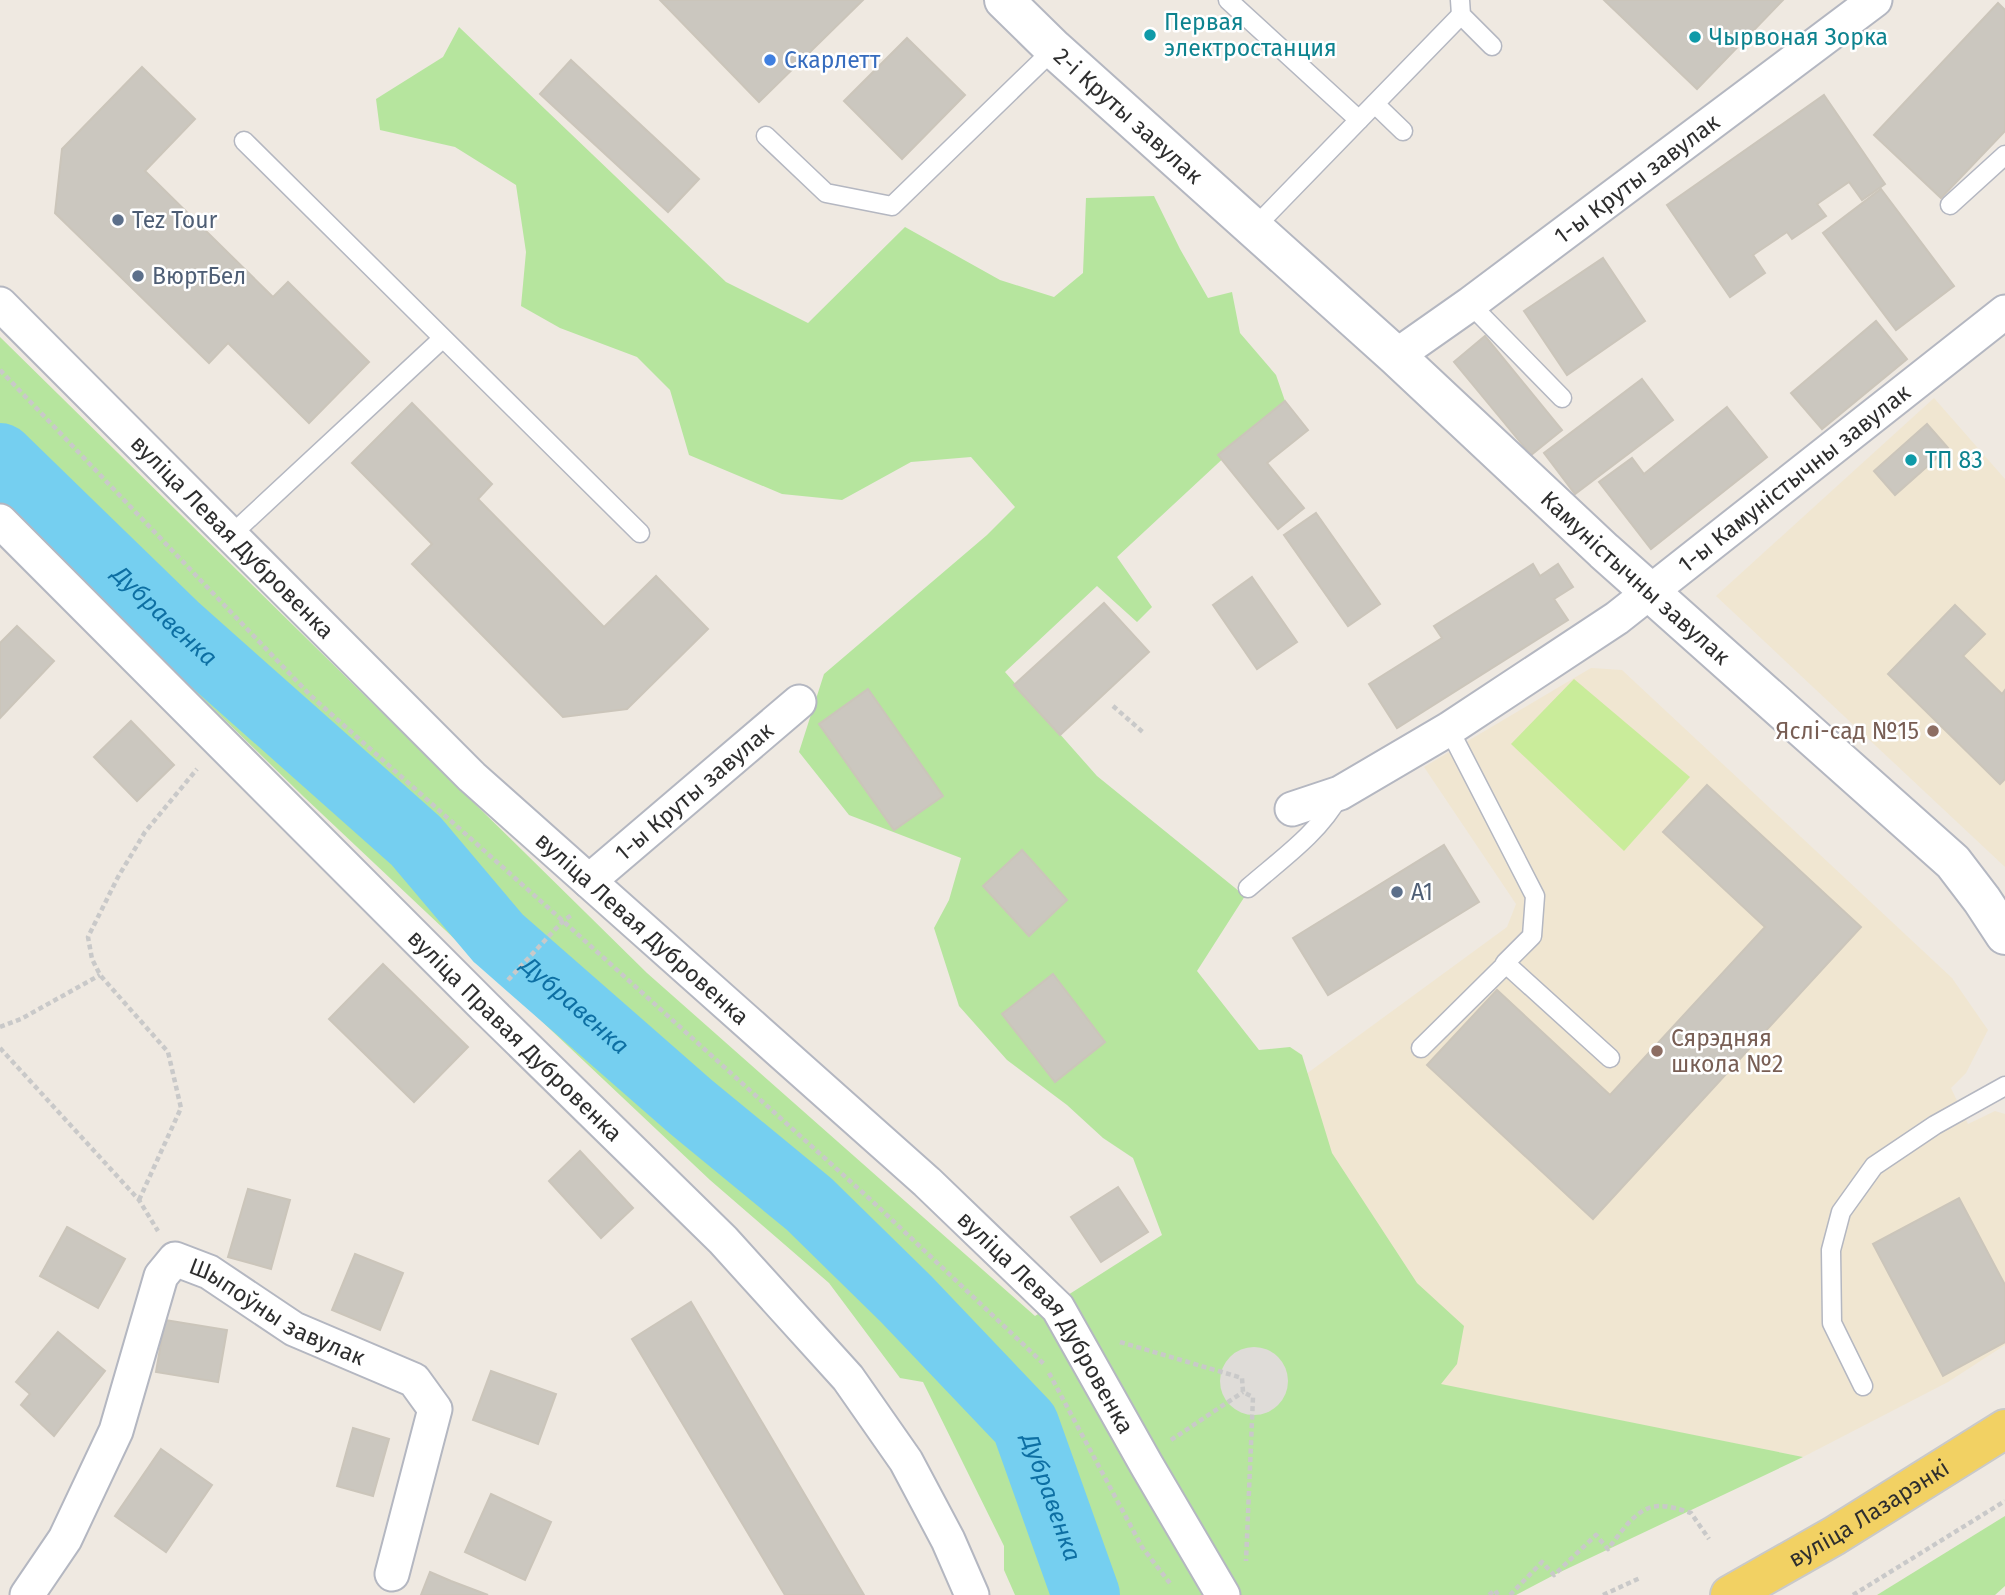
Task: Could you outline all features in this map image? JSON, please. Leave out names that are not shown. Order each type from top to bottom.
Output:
[{"type":"main road","name":"вуліца Лазарэнкі","points":[[1730,1595],[1834,1536],[2005,1429]]},
{"type":"street","name":"2-і Круты завулак","points":[[1004,0],[1054,49],[1253,229]]},
{"type":"street","name":"1-ы Круты завулак","points":[[1396,356],[1470,304],[1875,0]]},
{"type":"street","name":"Камуністычны завулак","points":[[1253,229],[1396,356],[1604,551],[1953,862],[2005,935]]},
{"type":"street","name":"вуліца Левая Дубровенка","points":[[0,304],[472,777],[927,1182],[1058,1308],[1223,1595]]},
{"type":"street","name":"1-ы Камуністычны завулак","points":[[1292,809],[1340,793],[1449,729],[1618,618],[2005,312]]},
{"type":"street","name":"вуліца Правая Дубровенка","points":[[0,521],[485,1007],[723,1240],[848,1378],[906,1461],[948,1540],[972,1595]]},
{"type":"street","name":"1-ы Круты завулак","points":[[589,881],[799,702]]},
{"type":"street","name":"Шыпоўны завулак","points":[[27,1595],[65,1539],[116,1431],[161,1276],[175,1259],[209,1272],[294,1329],[415,1380],[435,1409],[392,1574]]},
{"type":"lane","points":[[1228,0],[1359,120]]},
{"type":"lane","points":[[1253,229],[1375,104],[1460,8],[1492,46]]},
{"type":"lane","points":[[766,136],[826,193],[892,206],[1054,49]]},
{"type":"lane","points":[[1375,104],[1403,131]]},
{"type":"lane","points":[[244,141],[640,533]]},
{"type":"lane","points":[[1950,205],[2005,155]]},
{"type":"lane","points":[[1470,304],[1562,398]]},
{"type":"lane","points":[[231,535],[442,339]]},
{"type":"lane","points":[[1421,1048],[1532,936],[1535,896],[1449,729]]},
{"type":"lane","points":[[1248,888],[1322,821],[1340,793]]},
{"type":"lane","points":[[1506,964],[1610,1058]]},
{"type":"lane","points":[[1863,1386],[1832,1323],[1831,1250],[1841,1212],[1874,1166],[1935,1125],[2005,1086]]},
{"type":"path","points":[[0,370],[311,696],[862,1191],[1043,1362],[1142,1547],[1179,1595]]},
{"type":"path","points":[[1114,706],[1145,734]]},
{"type":"path","points":[[139,1200],[181,1108],[168,1052],[100,975],[92,959],[88,937],[118,877],[145,832],[189,778]]},
{"type":"path","points":[[503,986],[554,930]]},
{"type":"path","points":[[0,1027],[21,1019],[100,975]]},
{"type":"path","points":[[0,1048],[139,1200],[175,1259]]},
{"type":"path","points":[[1114,1340],[1242,1378],[1244,1392]]},
{"type":"path","points":[[1169,1441],[1244,1392]]},
{"type":"path","points":[[1244,1392],[1253,1397],[1245,1565]]},
{"type":"path","points":[[1853,1595],[2005,1501]]},
{"type":"path","points":[[1510,1595],[1542,1562],[1553,1575],[1596,1535],[1608,1549],[1630,1520],[1651,1507],[1669,1507],[1691,1513],[1709,1539]]},
{"type":"path","points":[[1603,1595],[1640,1578]]},
{"type":"path","points":[[1489,1595],[1495,1590],[1498,1595]]},
{"type":"shaded area","name":"Яслі-сад №15","points":[[1934,398],[2005,479],[2005,867],[1716,596]]},
{"type":"shaded area","name":"Сярэдняя школа №2","points":[[1591,668],[1622,670],[1952,978],[1988,1030],[1966,1073],[1951,1088],[1968,1124],[1995,1111],[2005,1114],[2005,1345],[1948,1382],[1803,1457],[1433,1383],[1283,1091],[1507,927],[1516,904],[1424,767]]},
{"type":"shaded area","points":[[1247,1347],[1261,1347],[1273,1352],[1283,1362],[1288,1381],[1283,1400],[1273,1410],[1261,1415],[1247,1415],[1235,1410],[1225,1400],[1220,1388],[1220,1374],[1225,1362],[1235,1352]]},
{"type":"green space","points":[[459,27],[726,282],[808,323],[905,227],[1000,280],[1054,297],[1083,273],[1086,198],[1154,196],[1208,298],[1232,292],[1240,333],[1276,375],[1285,401],[1117,557],[1152,607],[1137,622],[1097,586],[1005,672],[1097,776],[1245,896],[1197,971],[1259,1050],[1290,1047],[1302,1055],[1332,1153],[1417,1283],[1464,1326],[1457,1364],[1441,1384],[1803,1457],[1516,1595],[1015,1595],[1004,1570],[1004,1546],[923,1382],[900,1378],[829,1283],[710,1180],[304,797],[0,501],[0,337],[647,973],[1035,1316],[1162,1235],[1133,1158],[1103,1138],[1067,1105],[1007,1060],[959,1006],[934,928],[949,900],[961,858],[849,815],[799,752],[824,674],[987,535],[1015,507],[971,457],[911,462],[842,500],[782,494],[689,455],[670,390],[637,357],[560,328],[521,306],[526,252],[516,185],[455,147],[380,130],[376,99],[443,57]]},
{"type":"green space","points":[[1574,679],[1690,777],[1624,851],[1511,744]]},
{"type":"green space","points":[[2005,1516],[2005,1586],[1995,1595],[1877,1595]]},
{"type":"building","points":[[660,0],[863,0],[759,102]]},
{"type":"building","name":"Чырвоная Зорка","points":[[1604,0],[1783,0],[1697,89]]},
{"type":"building","points":[[1998,3],[2005,10],[2005,131],[1941,198],[1874,135]]},
{"type":"building","points":[[907,38],[965,95],[902,159],[844,101]]},
{"type":"building","points":[[571,60],[699,179],[668,212],[540,94]]},
{"type":"building","points":[[142,67],[195,119],[145,171],[273,297],[288,282],[369,362],[309,423],[228,343],[209,363],[55,213],[62,149]]},
{"type":"building","points":[[1824,95],[1885,184],[1862,200],[1849,182],[1817,204],[1826,216],[1792,239],[1787,232],[1753,255],[1765,273],[1730,297],[1667,205]]},
{"type":"building","points":[[1881,189],[1954,286],[1896,330],[1823,233]]},
{"type":"building","points":[[1603,258],[1645,321],[1567,375],[1524,311]]},
{"type":"building","points":[[1876,321],[1907,359],[1822,429],[1791,393]]},
{"type":"building","points":[[1485,336],[1562,430],[1531,455],[1454,362]]},
{"type":"building","points":[[1642,379],[1673,420],[1575,494],[1544,453]]},
{"type":"building","points":[[1285,401],[1308,430],[1267,463],[1304,508],[1278,529],[1218,455]]},
{"type":"building","points":[[412,403],[492,484],[478,499],[604,627],[656,576],[708,629],[627,709],[563,717],[412,564],[432,544],[352,463]]},
{"type":"building","points":[[1727,407],[1767,457],[1651,549],[1599,482],[1632,458],[1644,474]]},
{"type":"building","name":"ТП 83","points":[[1927,424],[1948,448],[1895,495],[1874,471]]},
{"type":"building","points":[[1316,513],[1380,604],[1348,626],[1284,535]]},
{"type":"building","points":[[1533,564],[1540,576],[1558,564],[1573,587],[1554,599],[1568,620],[1397,728],[1369,684],[1442,638],[1434,626]]},
{"type":"building","points":[[1252,577],[1297,642],[1257,669],[1213,605]]},
{"type":"building","points":[[1104,603],[1149,652],[1060,735],[1014,685]]},
{"type":"building","points":[[1955,605],[1985,634],[1963,656],[2002,694],[2005,690],[2005,779],[2000,784],[1888,674]]},
{"type":"building","points":[[17,626],[54,661],[0,718],[0,643]]},
{"type":"building","points":[[868,689],[943,796],[894,830],[819,724]]},
{"type":"building","points":[[131,721],[174,765],[137,801],[94,757]]},
{"type":"building","points":[[1707,785],[1861,927],[1593,1219],[1427,1065],[1497,990],[1610,1095],[1765,927],[1663,832]]},
{"type":"building","points":[[1444,845],[1479,902],[1328,995],[1293,938]]},
{"type":"building","points":[[1022,850],[1067,900],[1029,936],[983,886]]},
{"type":"building","points":[[383,964],[468,1047],[414,1102],[329,1019]]},
{"type":"building","points":[[1053,974],[1105,1042],[1055,1082],[1002,1014]]},
{"type":"building","points":[[580,1151],[633,1208],[601,1238],[549,1181]]},
{"type":"building","points":[[1118,1187],[1148,1232],[1101,1262],[1071,1217]]},
{"type":"building","points":[[248,1189],[290,1200],[271,1269],[228,1257]]},
{"type":"building","points":[[1959,1198],[2005,1285],[2005,1342],[1943,1376],[1873,1244]]},
{"type":"building","points":[[67,1227],[125,1259],[98,1308],[40,1276]]},
{"type":"building","points":[[355,1254],[403,1273],[380,1330],[332,1310]]},
{"type":"building","points":[[691,1302],[864,1595],[785,1595],[632,1339]]},
{"type":"building","points":[[165,1320],[227,1330],[218,1382],[156,1372]]},
{"type":"building","points":[[58,1332],[105,1371],[54,1436],[21,1405],[30,1394],[16,1382]]},
{"type":"building","points":[[491,1371],[556,1394],[538,1444],[473,1420]]},
{"type":"building","points":[[353,1428],[389,1439],[373,1496],[337,1486]]},
{"type":"building","points":[[161,1449],[212,1485],[166,1552],[115,1516]]},
{"type":"building","points":[[491,1494],[551,1522],[525,1580],[465,1552]]},
{"type":"building","points":[[430,1572],[451,1581],[488,1595],[421,1595]]},
{"type":"waterway","name":"Дубравенка","points":[[0,457],[175,627],[416,841],[498,938],[691,1107],[809,1204],[906,1299],[1025,1424],[1086,1595]]},
{"type":"place","name":"Первая электростанция","points":[[1150,35]]},
{"type":"place","name":"Чырвоная Зорка","points":[[1695,37]]},
{"type":"place","name":"Скарлетт","points":[[770,60]]},
{"type":"place","name":"Tez Tour","points":[[118,220]]},
{"type":"place","name":"ВюртБел","points":[[138,276]]},
{"type":"place","name":"ТП 83","points":[[1911,460]]},
{"type":"place","name":"Яслі-сад №15","points":[[1933,731]]},
{"type":"place","name":"A1","points":[[1397,892]]},
{"type":"place","name":"Сярэдняя школа №2","points":[[1657,1051]]}]
